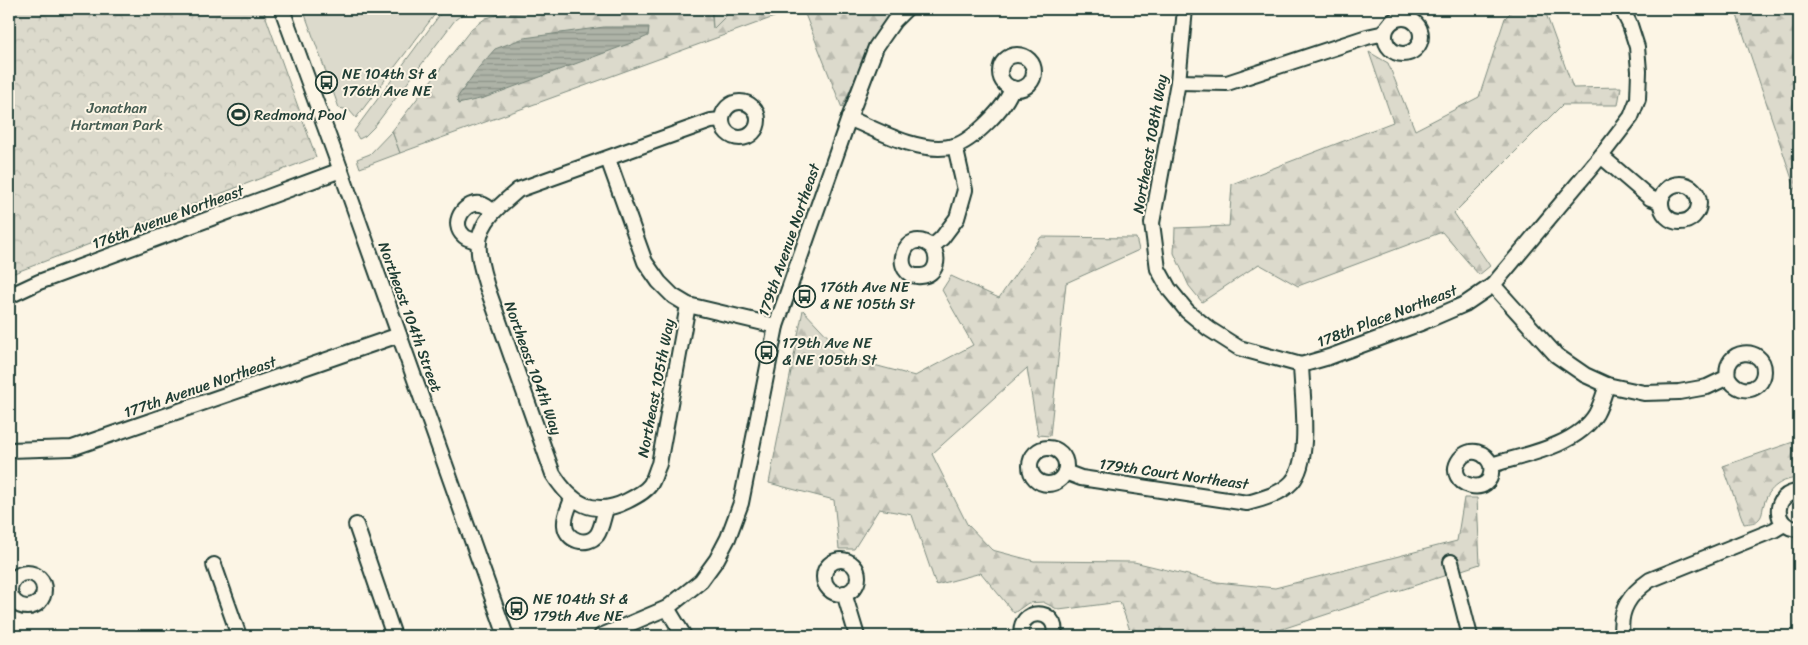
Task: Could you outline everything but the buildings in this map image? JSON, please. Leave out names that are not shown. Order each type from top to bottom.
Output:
[{"type":"street","name":"Northeast 104th Street","points":[[282,9],[506,636]]},
{"type":"street","name":"179th Avenue Northeast","points":[[601,636],[668,608],[701,582],[718,559],[741,504],[776,326],[876,47],[894,21],[906,9]]},
{"type":"street","name":"Northeast 108th Way","points":[[1185,9],[1178,82],[1152,223],[1158,269],[1169,289],[1186,311],[1209,329],[1239,348],[1301,365]]},
{"type":"street","name":"178th Place Northeast","points":[[1301,365],[1329,357],[1422,323],[1465,304],[1494,285],[1632,117],[1638,99],[1640,71],[1637,47],[1630,25],[1622,9]]},
{"type":"street","points":[[1178,82],[1227,83],[1367,37],[1386,33]]},
{"type":"street","points":[[849,118],[914,146],[932,148],[955,146],[979,132],[998,113],[1012,88]]},
{"type":"street","name":"Northeast 104th Way","points":[[606,509],[588,506],[572,499],[553,474],[487,287],[481,265],[479,242],[484,227],[494,211],[518,190],[712,121],[722,120]]},
{"type":"street","points":[[932,247],[942,238],[957,218],[965,190],[955,146]]},
{"type":"street","points":[[1601,156],[1650,198],[1661,202]]},
{"type":"street","points":[[608,159],[645,262],[659,282],[673,296],[688,305],[776,326]]},
{"type":"street","name":"176th Avenue Northeast","points":[[9,296],[39,282],[340,170]]},
{"type":"street","points":[[479,242],[465,237],[460,230],[458,222],[460,213],[467,206],[474,204],[482,204],[494,211]]},
{"type":"street","points":[[1494,285],[1556,355],[1585,374],[1607,385],[1644,393],[1680,392],[1707,387],[1728,377]]},
{"type":"street","name":"Northeast 105th Way","points":[[606,509],[636,497],[650,485],[659,464],[688,305]]},
{"type":"street","name":"177th Avenue Northeast","points":[[9,450],[72,448],[399,335]]},
{"type":"street","name":"179th Court Northeast","points":[[1065,472],[1081,478],[1247,503],[1264,498],[1291,483],[1299,471],[1305,450],[1301,365]]},
{"type":"street","points":[[1491,465],[1559,444],[1579,432],[1595,415],[1607,385]]},
{"type":"street","points":[[1799,492],[1788,494],[1780,502],[1779,514],[1784,524],[1799,529]]},
{"type":"street","points":[[572,499],[564,523],[569,534],[579,541],[590,540],[599,532],[606,509]]},
{"type":"street","points":[[1622,636],[1621,617],[1628,599],[1638,588],[1650,580],[1774,530],[1784,524]]},
{"type":"street","points":[[356,525],[394,636]]},
{"type":"street","points":[[1451,562],[1470,636]]},
{"type":"street","points":[[214,565],[239,636]]},
{"type":"street","points":[[844,593],[857,636]]},
{"type":"street","points":[[668,608],[684,636]]},
{"type":"street","points":[[1022,636],[1021,628],[1023,623],[1035,614],[1046,616],[1050,619],[1055,628],[1054,636]]},
{"type":"green space","name":"Jonathan Hartman Park","points":[[9,9],[263,9],[316,157],[9,275]]},
{"type":"green space","points":[[303,9],[439,9],[356,118],[349,110],[339,108]]},
{"type":"green space","points":[[444,9],[469,9],[455,20],[374,127],[359,139],[354,131]]},
{"type":"green space","points":[[575,9],[711,9],[713,29],[733,9],[796,9],[400,153],[392,131],[472,28],[486,18],[501,14]]},
{"type":"green space","points":[[712,9],[733,9],[713,30]]},
{"type":"green space","points":[[803,9],[896,9],[874,36],[842,108]]},
{"type":"green space","points":[[1514,9],[1541,9],[1545,11],[1573,88],[1621,87],[1618,105],[1562,105],[1454,213],[1490,266],[1479,275],[1442,232],[1298,286],[1259,264],[1202,302],[1189,286],[1174,253],[1175,228],[1229,226],[1232,184],[1393,122],[1369,52],[1388,63],[1415,130],[1479,97],[1505,18]]},
{"type":"green space","points":[[1735,9],[1799,9],[1799,200]]},
{"type":"green space","points":[[392,131],[400,153],[360,168],[357,159],[370,154]]},
{"type":"green space","points":[[1041,237],[1136,238],[1139,250],[1066,283],[1050,436],[1038,435],[1027,368],[932,454],[967,524],[992,550],[1034,561],[1134,562],[1217,582],[1275,588],[1457,541],[1464,498],[1477,498],[1480,564],[1261,636],[1132,636],[1120,602],[1059,610],[1043,602],[1028,603],[1014,613],[981,573],[936,585],[912,515],[879,509],[854,549],[839,549],[834,500],[769,483],[803,310],[848,358],[915,376],[973,345],[942,290],[951,276],[999,298]]},
{"type":"green space","points":[[1799,440],[1799,478],[1787,480],[1777,485],[1766,498],[1759,519],[1755,522],[1744,524],[1723,466]]},
{"type":"green space","points":[[1799,595],[1799,636],[1791,636],[1795,633],[1796,596]]},
{"type":"shaded area","points":[[604,27],[649,27],[648,36],[639,40],[484,98],[458,104],[457,98],[479,67],[495,49],[524,38]]},
{"type":"place","name":"NE 104th St & 176th Ave NE","points":[[326,83]]},
{"type":"place","name":"Redmond Pool","points":[[238,115]]},
{"type":"place","name":"176th Ave NE & NE 105th St","points":[[804,296]]},
{"type":"place","name":"179th Ave NE & NE 105th St","points":[[766,352]]},
{"type":"place","name":"NE 104th St & 179th Ave NE","points":[[517,608]]}]
